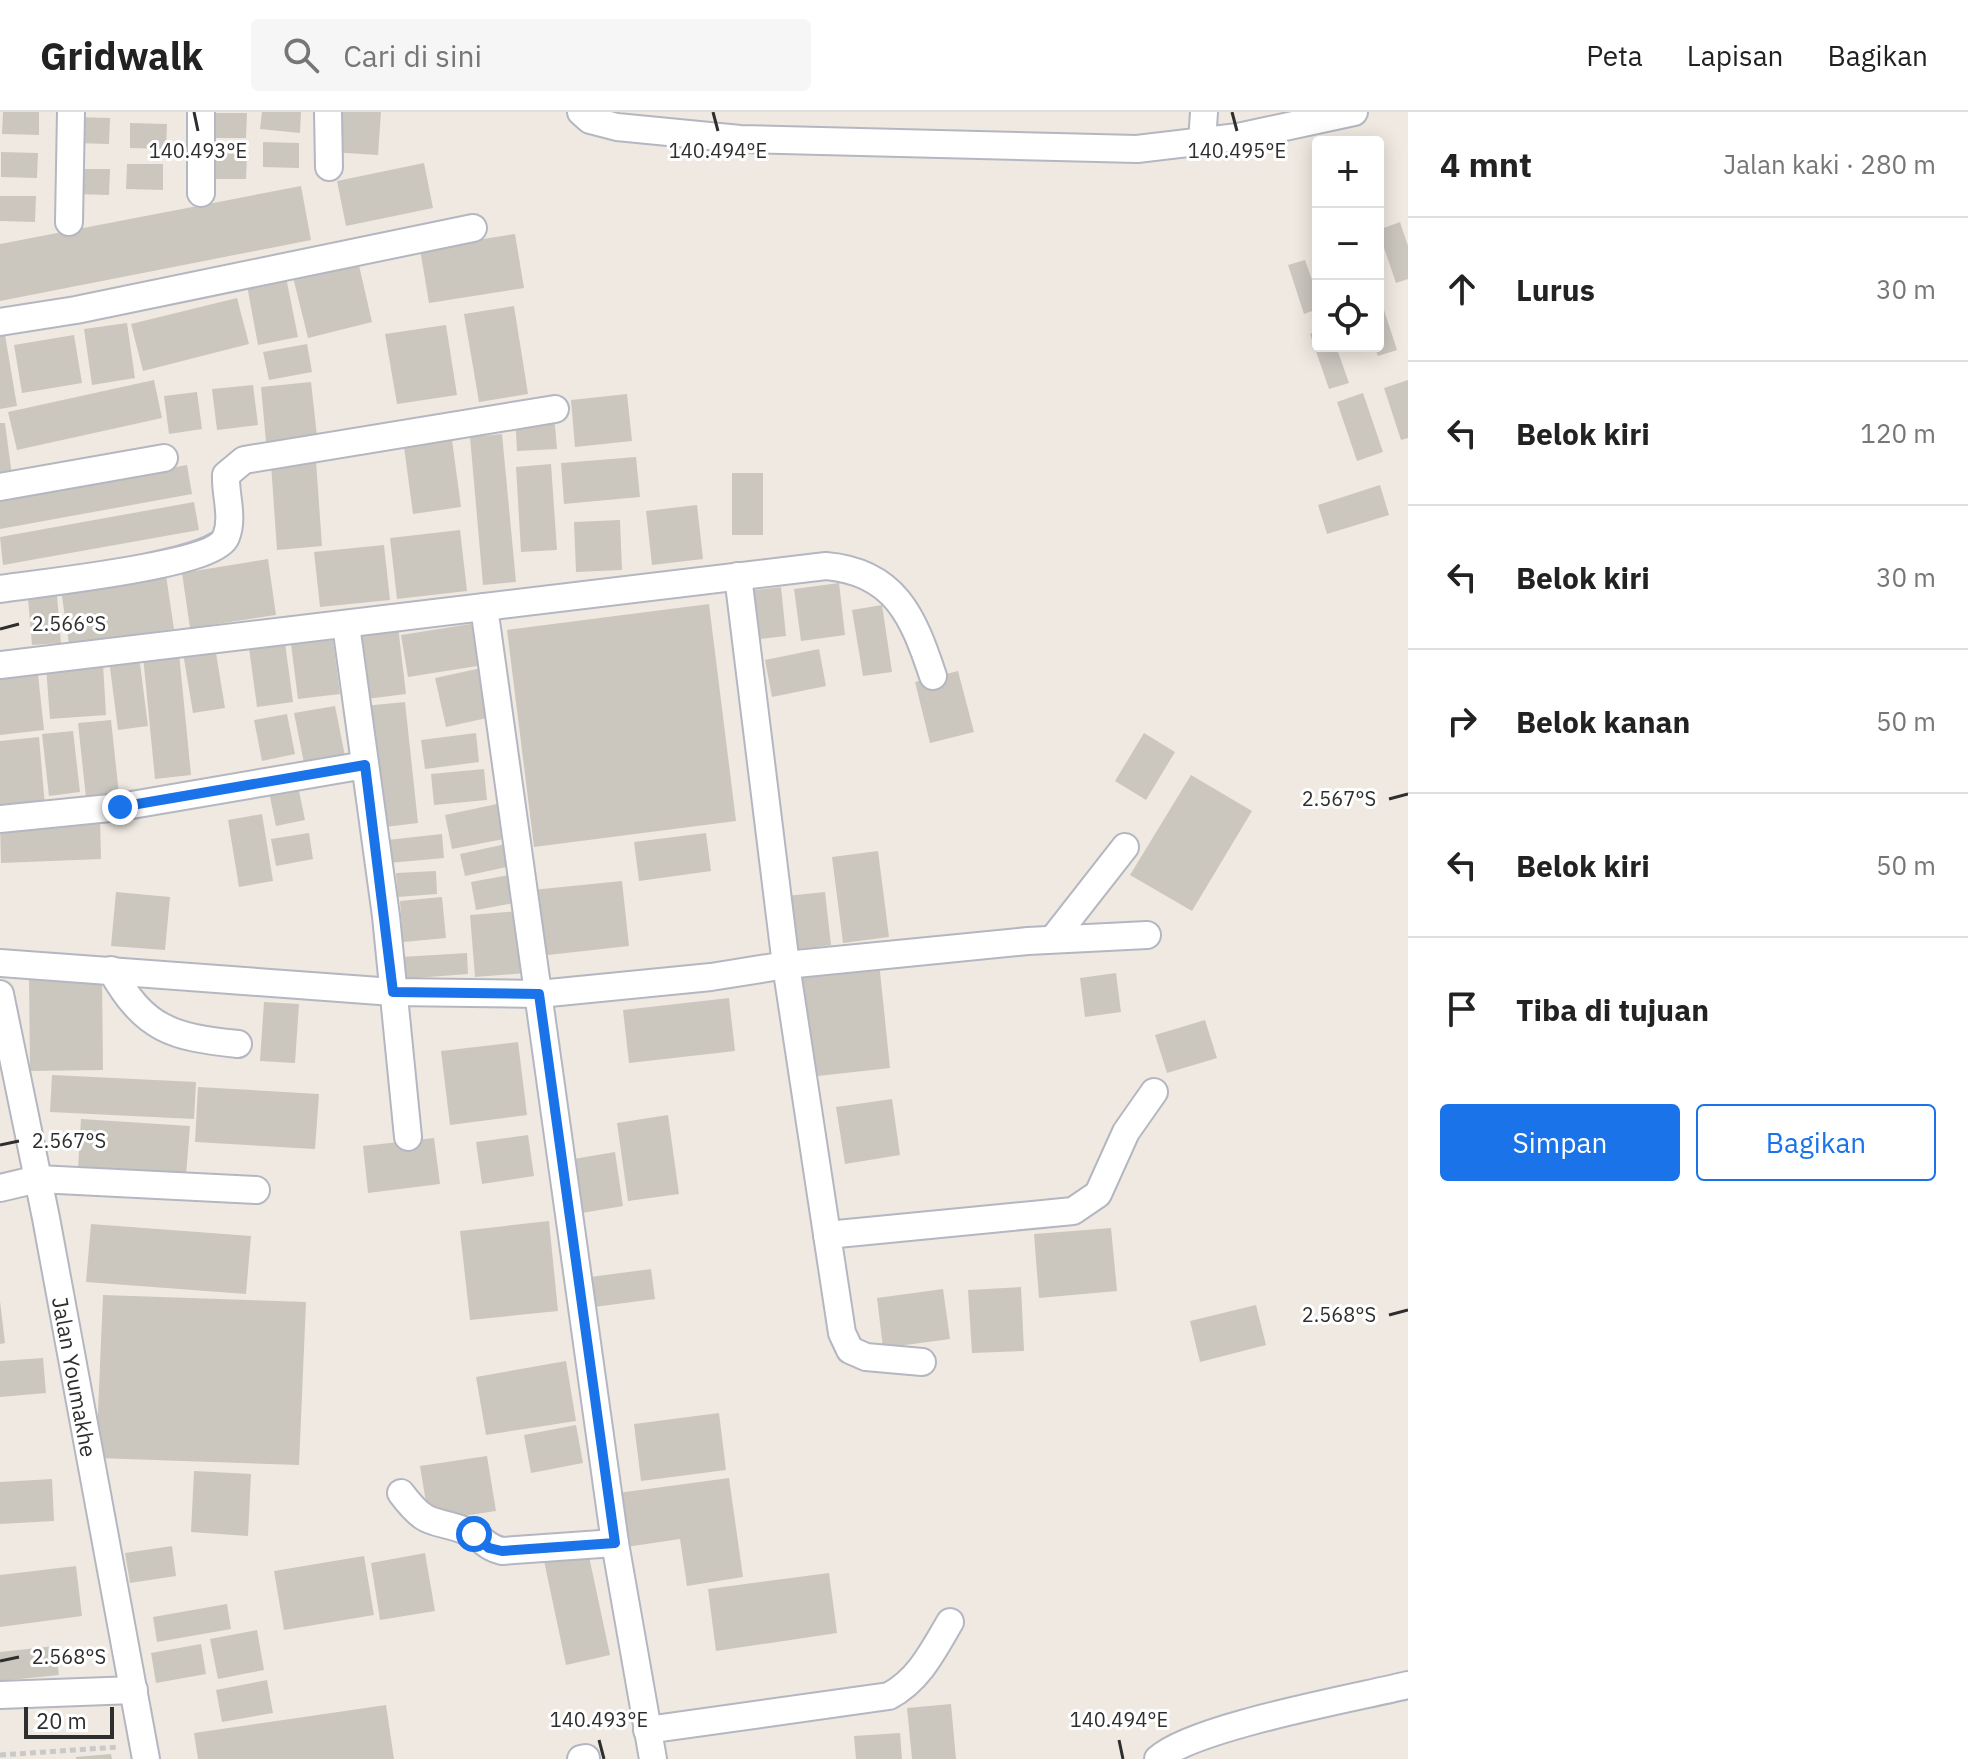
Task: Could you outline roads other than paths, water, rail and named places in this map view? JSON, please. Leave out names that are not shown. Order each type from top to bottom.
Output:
[{"type":"street","points":[[69,222],[71,112]]},
{"type":"street","points":[[201,112],[201,193]]},
{"type":"street","points":[[328,112],[329,167]]},
{"type":"street","points":[[581,112],[590,120],[617,127],[740,139],[1121,149],[1202,142],[1354,112]]},
{"type":"street","points":[[1202,142],[1204,112]]},
{"type":"street","points":[[0,322],[76,310],[473,228]]},
{"type":"street","points":[[0,589],[166,564],[219,547],[226,537],[229,521],[226,475],[244,460],[555,409]]},
{"type":"street","points":[[0,487],[164,458]]},
{"type":"street","points":[[0,665],[826,566],[850,568],[869,576],[908,612],[933,676]]},
{"type":"street","points":[[738,576],[786,965],[842,1333],[850,1350],[866,1357],[922,1362]]},
{"type":"street","points":[[484,607],[615,1543],[653,1759]]},
{"type":"street","points":[[346,625],[393,992],[408,1137]]},
{"type":"street","points":[[0,819],[120,807],[365,765]]},
{"type":"street","points":[[1041,940],[1125,847]]},
{"type":"street","points":[[0,963],[393,992],[539,994],[984,944],[1147,935]]},
{"type":"street","points":[[111,970],[143,1017],[163,1029],[187,1039],[238,1044]]},
{"type":"street","name":"Jalan Youmakhe","points":[[0,994],[4,1033],[38,1179],[145,1751]]},
{"type":"street","points":[[827,1235],[1073,1211],[1098,1194],[1126,1132],[1154,1092]]},
{"type":"street","points":[[0,1188],[38,1179],[256,1190]]},
{"type":"street","points":[[401,1493],[418,1515],[434,1524],[468,1531],[489,1548],[502,1551],[615,1543]]},
{"type":"street","points":[[647,1730],[889,1696],[907,1687],[925,1665],[950,1622]]},
{"type":"street","points":[[1158,1759],[1183,1742],[1408,1685]]},
{"type":"street","points":[[0,1695],[134,1690]]}]
